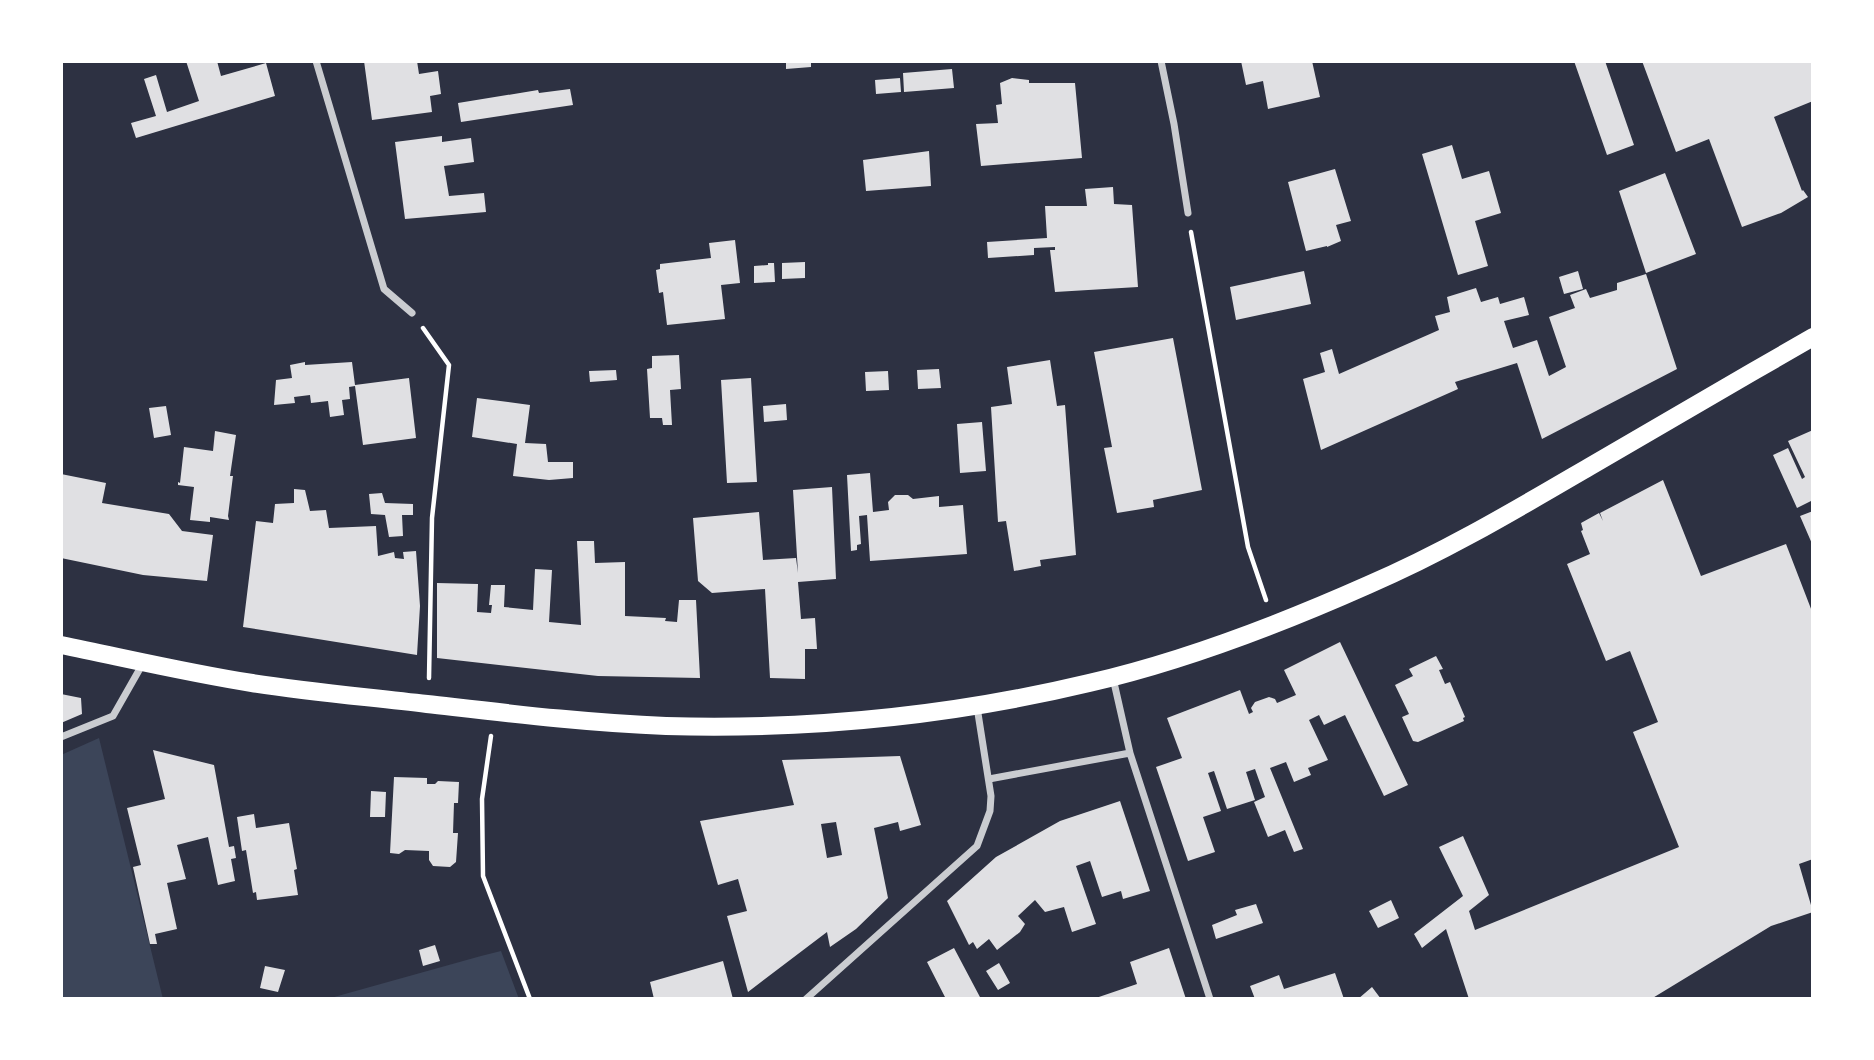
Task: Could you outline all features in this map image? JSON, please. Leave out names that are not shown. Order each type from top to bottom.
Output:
[{"type":"main road","points":[[61,645],[252,683],[492,712],[614,723],[732,727],[864,719],[977,706],[1113,677],[1186,656],[1372,584],[1448,547],[1534,500],[1813,337]]},
{"type":"street","points":[[316,61],[384,289],[412,313]]},
{"type":"street","points":[[1161,61],[1188,213]]},
{"type":"street","points":[[61,737],[113,716],[144,662]]},
{"type":"street","points":[[1113,677],[1130,754],[1210,999]]},
{"type":"street","points":[[806,999],[976,846],[990,810],[989,779],[977,706]]},
{"type":"street","points":[[989,779],[1130,754]]},
{"type":"path","points":[[1188,213],[1248,547],[1273,624]]},
{"type":"path","points":[[412,313],[449,365],[432,518],[428,704]]},
{"type":"path","points":[[492,712],[482,799],[483,876],[530,999]]},
{"type":"shaded area","points":[[99,738],[163,999],[61,999],[61,755]]},
{"type":"shaded area","points":[[501,951],[519,999],[327,999],[481,956]]},
{"type":"building","points":[[186,61],[217,61],[221,76],[266,63],[275,96],[136,138],[131,123],[156,116],[144,79],[156,75],[167,112],[199,101]]},
{"type":"building","points":[[364,61],[417,61],[419,74],[438,71],[441,94],[430,96],[432,112],[372,120]]},
{"type":"building","points":[[786,61],[811,61],[811,67],[786,69]]},
{"type":"building","points":[[1241,61],[1312,61],[1320,97],[1268,109],[1263,81],[1246,85]]},
{"type":"building","points":[[1574,61],[1605,61],[1634,145],[1607,155]]},
{"type":"building","points":[[1642,61],[1813,61],[1813,101],[1774,117],[1802,191],[1808,197],[1781,213],[1742,227],[1709,139],[1676,152]]},
{"type":"building","points":[[952,69],[954,88],[904,92],[903,73]]},
{"type":"building","points":[[900,78],[901,92],[876,94],[875,80]]},
{"type":"building","points":[[1012,78],[1029,80],[1029,83],[1075,83],[1082,158],[981,166],[976,124],[998,123],[996,105],[1002,104],[1000,83]]},
{"type":"building","points":[[570,89],[573,105],[461,122],[458,103],[538,90],[539,93]]},
{"type":"building","points":[[442,136],[442,142],[471,138],[474,162],[444,166],[449,196],[484,193],[486,212],[405,219],[395,142]]},
{"type":"building","points":[[1452,145],[1462,179],[1489,171],[1501,213],[1475,221],[1488,266],[1458,275],[1422,154]]},
{"type":"building","points":[[929,151],[931,186],[866,191],[863,160]]},
{"type":"building","points":[[1335,169],[1351,221],[1336,225],[1341,241],[1306,251],[1288,182]]},
{"type":"building","points":[[1665,173],[1696,254],[1646,273],[1619,191]]},
{"type":"building","points":[[1113,187],[1114,204],[1132,205],[1138,287],[1055,292],[1050,250],[1055,250],[1055,247],[1034,248],[1034,255],[988,258],[987,242],[1047,238],[1045,206],[1087,206],[1085,189]]},
{"type":"building","points":[[735,240],[740,283],[721,285],[725,319],[667,325],[663,292],[659,293],[656,270],[660,269],[660,264],[711,258],[709,243]]},
{"type":"building","points":[[805,262],[805,278],[782,279],[782,263]]},
{"type":"building","points":[[774,263],[775,282],[754,283],[754,266]]},
{"type":"building","points":[[1304,271],[1311,304],[1236,320],[1230,287]]},
{"type":"building","points":[[1578,271],[1583,289],[1564,294],[1559,277]]},
{"type":"building","points":[[1646,274],[1677,369],[1542,439],[1517,363],[1455,382],[1458,389],[1321,450],[1303,379],[1325,372],[1320,353],[1332,349],[1339,374],[1439,330],[1435,316],[1450,312],[1447,297],[1476,288],[1481,302],[1498,297],[1500,304],[1524,297],[1529,315],[1504,321],[1513,348],[1537,340],[1549,376],[1566,367],[1549,317],[1575,308],[1570,295],[1586,289],[1590,298],[1617,290],[1617,283]]},
{"type":"building","points":[[1173,338],[1202,490],[1153,500],[1154,507],[1117,513],[1104,448],[1112,447],[1094,352]]},
{"type":"building","points":[[679,355],[681,389],[670,390],[672,425],[663,425],[662,418],[650,418],[647,369],[652,368],[652,356]]},
{"type":"building","points":[[1050,360],[1057,406],[1065,405],[1076,555],[1040,560],[1041,566],[1014,571],[1006,521],[998,522],[991,407],[1012,404],[1007,367]]},
{"type":"building","points":[[305,362],[305,365],[352,362],[355,385],[409,378],[416,438],[363,445],[355,386],[349,387],[350,399],[342,400],[344,415],[330,417],[328,401],[311,403],[310,395],[294,397],[295,403],[274,405],[276,380],[292,378],[290,365]]},
{"type":"building","points":[[939,369],[941,388],[918,389],[917,370]]},
{"type":"building","points":[[616,370],[617,380],[590,382],[589,371]]},
{"type":"building","points":[[888,371],[889,390],[866,391],[865,372]]},
{"type":"building","points":[[751,378],[757,482],[727,483],[721,380]]},
{"type":"building","points":[[477,398],[530,405],[525,443],[546,444],[548,462],[573,462],[573,478],[549,480],[513,476],[517,444],[472,437]]},
{"type":"building","points":[[786,404],[787,420],[764,422],[763,406]]},
{"type":"building","points":[[166,406],[171,435],[154,438],[149,408]]},
{"type":"building","points":[[982,422],[986,471],[960,473],[957,424]]},
{"type":"building","points":[[1813,430],[1813,500],[1797,508],[1773,455],[1788,448],[1802,479],[1805,477],[1788,441]]},
{"type":"building","points":[[215,431],[236,435],[230,476],[233,476],[229,520],[210,517],[210,522],[190,520],[194,487],[178,485],[184,447],[213,451]]},
{"type":"building","points":[[870,473],[873,512],[889,510],[888,502],[895,495],[908,495],[913,499],[939,496],[939,507],[963,505],[967,554],[870,561],[867,515],[859,516],[861,544],[857,545],[857,550],[851,551],[847,475]]},
{"type":"building","points":[[61,474],[106,483],[102,503],[169,514],[182,531],[213,535],[207,581],[143,575],[61,558]]},
{"type":"building","points":[[1663,480],[1701,576],[1786,544],[1813,614],[1813,859],[1799,864],[1813,912],[1771,926],[1651,999],[1469,999],[1446,929],[1422,948],[1414,934],[1463,896],[1439,847],[1463,836],[1489,895],[1469,911],[1475,930],[1679,847],[1633,732],[1658,722],[1630,651],[1606,661],[1567,564],[1590,554],[1581,531],[1581,523],[1599,513],[1603,521],[1600,513]]},
{"type":"building","points":[[832,487],[836,579],[798,582],[801,619],[815,618],[817,649],[805,649],[805,679],[770,678],[765,589],[712,593],[698,581],[693,518],[759,512],[763,560],[796,558],[798,573],[793,490]]},
{"type":"building","points":[[294,489],[305,490],[310,511],[326,510],[329,528],[376,526],[378,556],[394,552],[395,558],[404,559],[403,552],[416,551],[420,606],[417,655],[243,627],[256,521],[273,523],[275,504],[294,503]]},
{"type":"building","points":[[382,493],[385,503],[413,504],[413,515],[402,515],[403,536],[389,537],[385,515],[371,514],[369,494]]},
{"type":"building","points":[[1813,511],[1813,546],[1800,516]]},
{"type":"building","points":[[577,541],[594,541],[595,563],[625,562],[625,616],[666,618],[665,621],[677,622],[679,600],[696,600],[700,678],[598,676],[437,658],[437,583],[478,584],[477,612],[491,613],[491,585],[505,585],[504,607],[533,610],[535,569],[552,570],[549,622],[581,625]]},
{"type":"building","points":[[1340,642],[1408,785],[1384,796],[1345,715],[1324,725],[1319,715],[1309,720],[1328,760],[1308,768],[1311,775],[1294,782],[1286,762],[1270,768],[1303,849],[1294,852],[1285,830],[1268,837],[1254,802],[1265,797],[1255,769],[1246,772],[1255,800],[1227,809],[1214,771],[1208,773],[1221,811],[1203,817],[1215,852],[1188,861],[1156,767],[1182,758],[1167,718],[1240,690],[1249,714],[1253,712],[1251,708],[1255,702],[1269,697],[1277,703],[1296,695],[1284,670]]},
{"type":"building","points":[[1436,656],[1443,669],[1439,670],[1445,684],[1450,682],[1465,717],[1464,721],[1418,742],[1413,741],[1402,717],[1409,714],[1395,685],[1413,676],[1409,669]]},
{"type":"building","points":[[61,694],[81,698],[82,714],[61,723]]},
{"type":"building","points":[[153,750],[214,765],[229,847],[234,846],[236,858],[231,859],[235,881],[218,885],[208,837],[177,845],[186,879],[167,883],[177,929],[155,934],[157,944],[150,944],[133,867],[141,865],[127,808],[165,799]]},
{"type":"building","points":[[900,756],[921,825],[900,831],[898,822],[874,828],[888,898],[856,929],[830,947],[827,932],[748,992],[727,916],[747,911],[738,879],[718,885],[700,821],[794,805],[782,760]],"holes":[[[836,822],[842,855],[827,858],[821,824]]]},
{"type":"building","points":[[394,777],[427,778],[427,784],[435,784],[438,781],[459,782],[458,803],[454,803],[453,833],[458,833],[456,862],[450,867],[433,866],[429,860],[429,851],[405,850],[399,854],[390,853]]},
{"type":"building","points":[[371,791],[386,792],[385,817],[370,817]]},
{"type":"building","points":[[1120,801],[1150,891],[1123,899],[1121,891],[1102,897],[1090,861],[1076,866],[1096,924],[1072,932],[1064,907],[1045,912],[1035,900],[1018,916],[1025,924],[1020,932],[997,950],[989,939],[977,949],[973,942],[969,945],[947,901],[996,857],[1060,821]]},
{"type":"building","points":[[254,814],[256,828],[289,823],[297,869],[294,870],[298,895],[257,900],[256,892],[253,893],[246,850],[242,851],[237,817]]},
{"type":"building","points":[[1391,900],[1399,918],[1378,928],[1369,911]]},
{"type":"building","points":[[1256,904],[1263,923],[1216,939],[1212,925],[1237,915],[1235,910]]},
{"type":"building","points":[[435,945],[440,961],[423,966],[419,950]]},
{"type":"building","points":[[954,948],[981,999],[946,999],[927,962]]},
{"type":"building","points":[[1169,948],[1186,999],[1093,999],[1137,984],[1130,962]]},
{"type":"building","points":[[723,961],[733,999],[654,999],[650,982]]},
{"type":"building","points":[[999,963],[1010,983],[998,990],[986,971]]},
{"type":"building","points":[[265,966],[285,970],[278,992],[260,988]]},
{"type":"building","points":[[1335,973],[1344,999],[1255,999],[1250,986],[1279,975],[1284,989]]},
{"type":"building","points":[[1372,987],[1381,999],[1358,999]]}]
